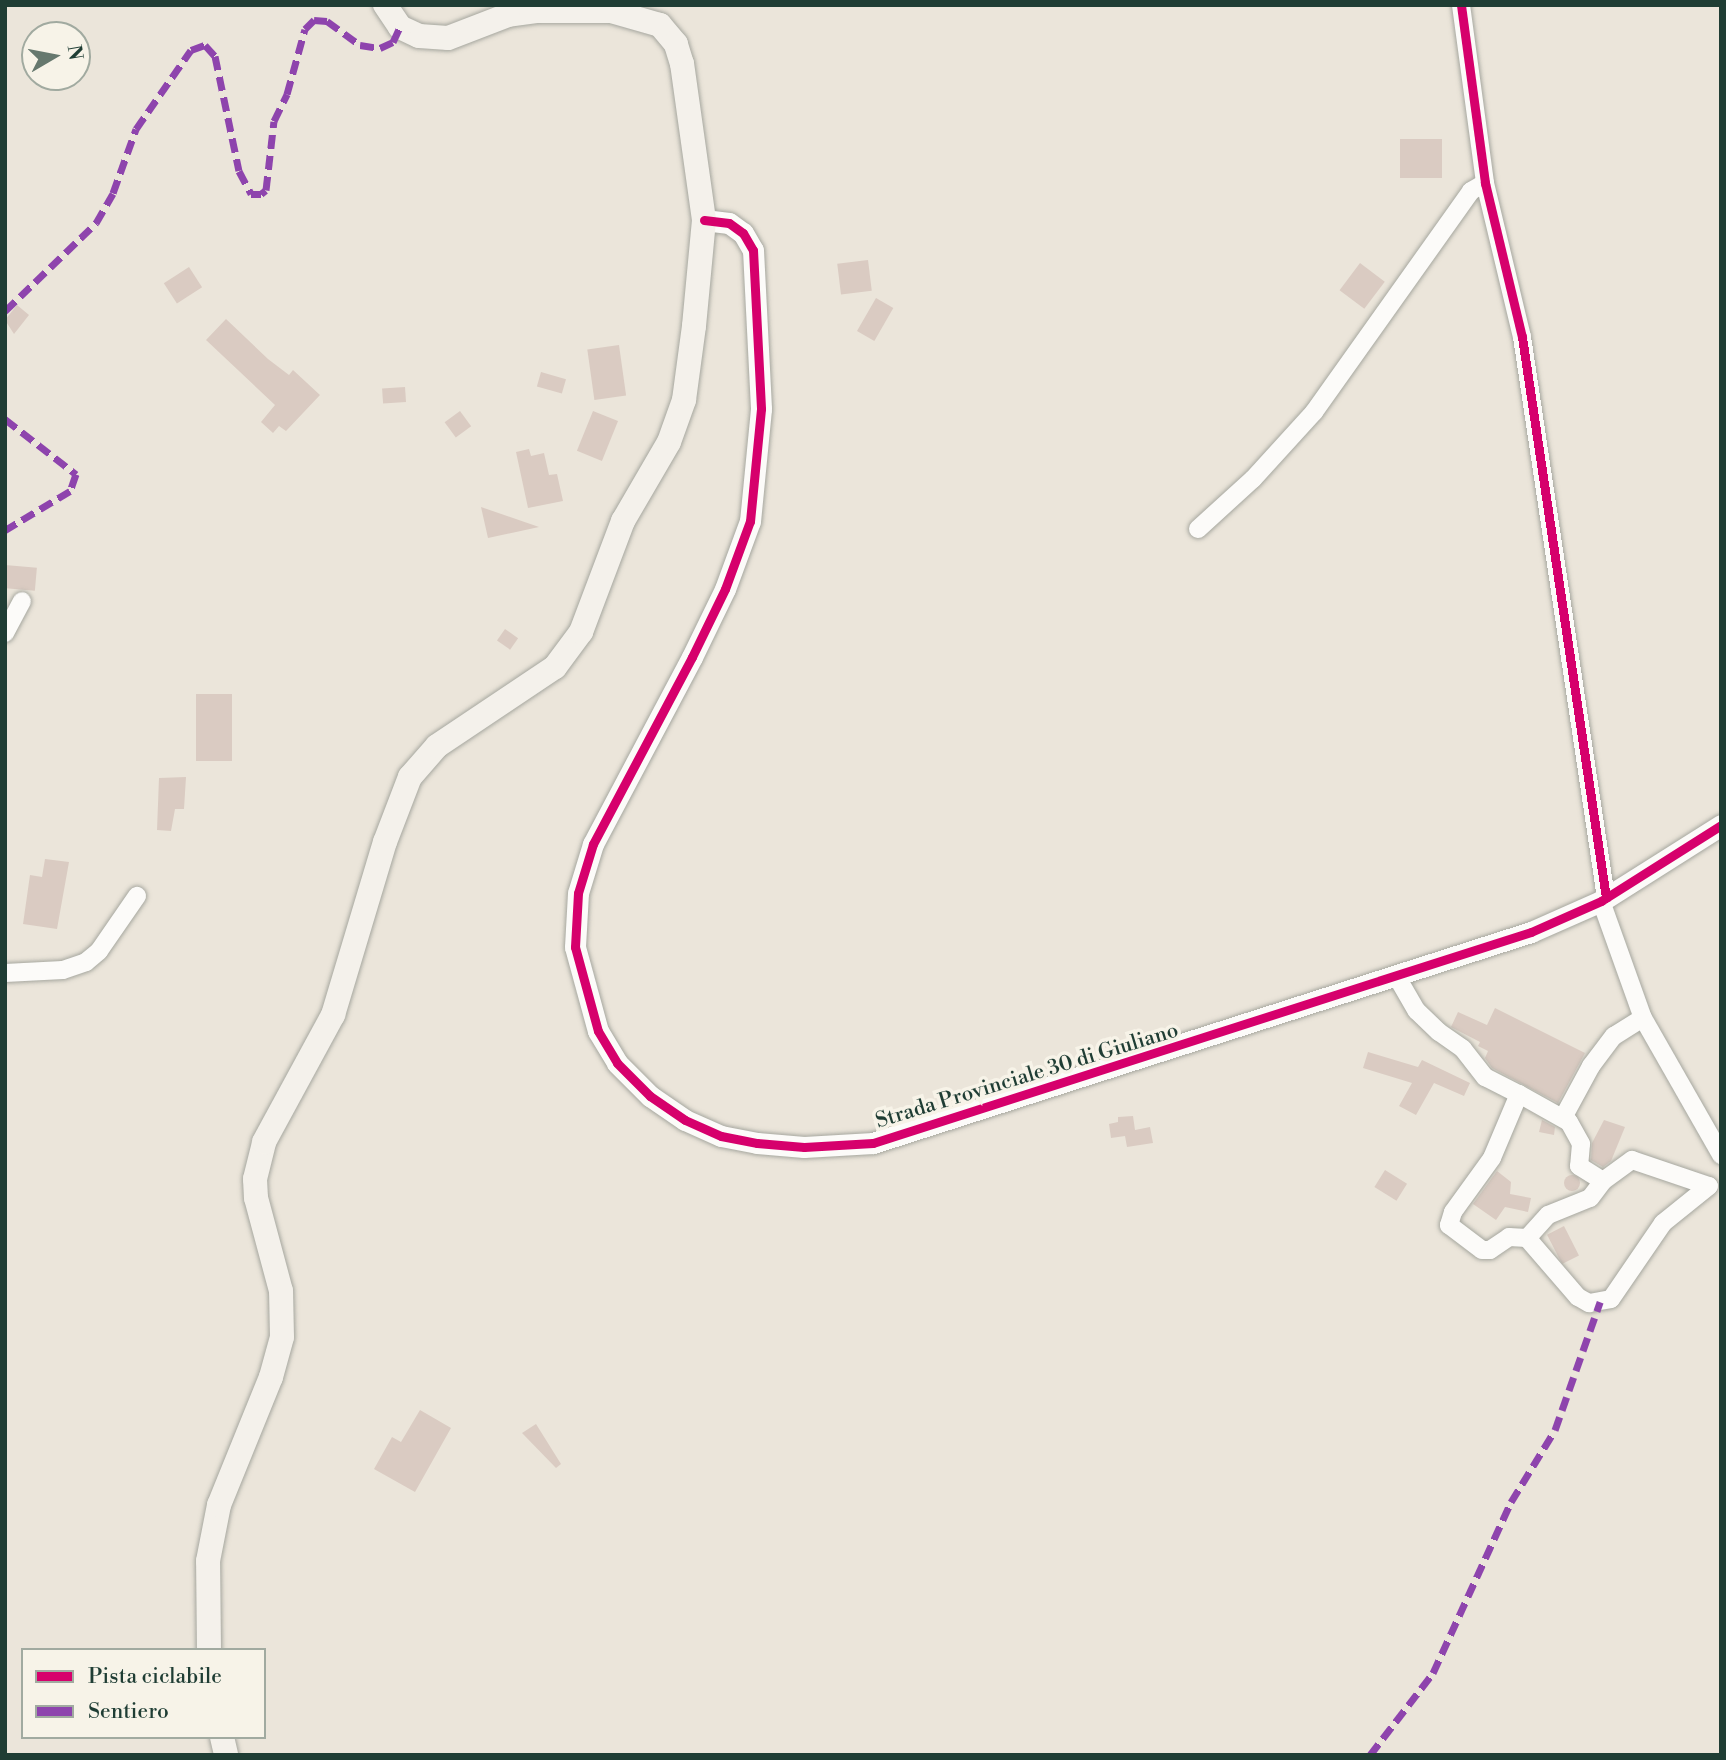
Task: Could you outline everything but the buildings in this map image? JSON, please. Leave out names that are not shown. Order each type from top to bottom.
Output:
[{"type":"main road","points":[[209,1648],[208,1561],[219,1505],[271,1377],[282,1337],[281,1291],[256,1198],[255,1180],[264,1142],[333,1015],[385,842],[410,777],[437,746],[555,667],[581,632],[623,521],[669,442],[684,400],[704,220],[682,64],[676,44],[660,25],[611,11],[536,11],[509,15],[449,38],[419,36],[400,27],[384,5]]},
{"type":"street","points":[[1461,5],[1485,183],[1524,349],[1604,899],[1643,1018],[1719,1145]]},
{"type":"street","points":[[1198,529],[1254,479],[1314,412],[1471,191],[1485,183]]},
{"type":"street","name":"Strada Provinciale 30 di Giuliano","points":[[704,220],[729,223],[743,233],[752,250],[761,409],[759,461],[750,521],[725,589],[593,844],[578,893],[575,947],[598,1031],[617,1063],[650,1096],[685,1120],[721,1136],[804,1147],[873,1143],[1531,932],[1604,899],[1721,825]]},
{"type":"street","points":[[5,633],[22,601]]},
{"type":"street","points":[[5,973],[63,970],[86,962],[99,951],[137,896]]},
{"type":"street","points":[[1397,977],[1401,990],[1432,1025],[1463,1049],[1485,1077],[1564,1116],[1581,1144],[1579,1166],[1603,1181]]},
{"type":"street","points":[[1564,1116],[1591,1066],[1614,1037],[1643,1018]]},
{"type":"street","points":[[1519,1094],[1492,1158],[1453,1212],[1449,1225],[1482,1250],[1490,1250],[1509,1237],[1527,1238],[1578,1297],[1589,1303],[1611,1299],[1663,1223],[1709,1186],[1632,1160],[1603,1181],[1590,1198],[1548,1215],[1527,1238]]},
{"type":"marked path","points":[[5,311],[96,223],[113,193],[136,129],[191,50],[205,45],[215,56],[239,171],[251,194],[261,194],[266,190],[274,121],[287,94],[305,29],[314,20],[327,21],[360,45],[380,48],[393,42],[400,27]]},
{"type":"marked path","points":[[5,419],[76,474],[70,491],[5,530]]},
{"type":"marked path","points":[[1370,1755],[1433,1673],[1511,1502],[1555,1430],[1600,1302]]},
{"type":"cycle path","points":[[1461,5],[1485,183],[1522,337],[1606,898]]},
{"type":"cycle path","points":[[704,220],[729,223],[743,233],[753,250],[761,409],[750,521],[725,589],[692,657],[593,844],[578,893],[575,947],[598,1031],[617,1063],[650,1096],[685,1120],[721,1136],[757,1143],[804,1147],[873,1143],[1531,932],[1601,901],[1721,825]]}]
